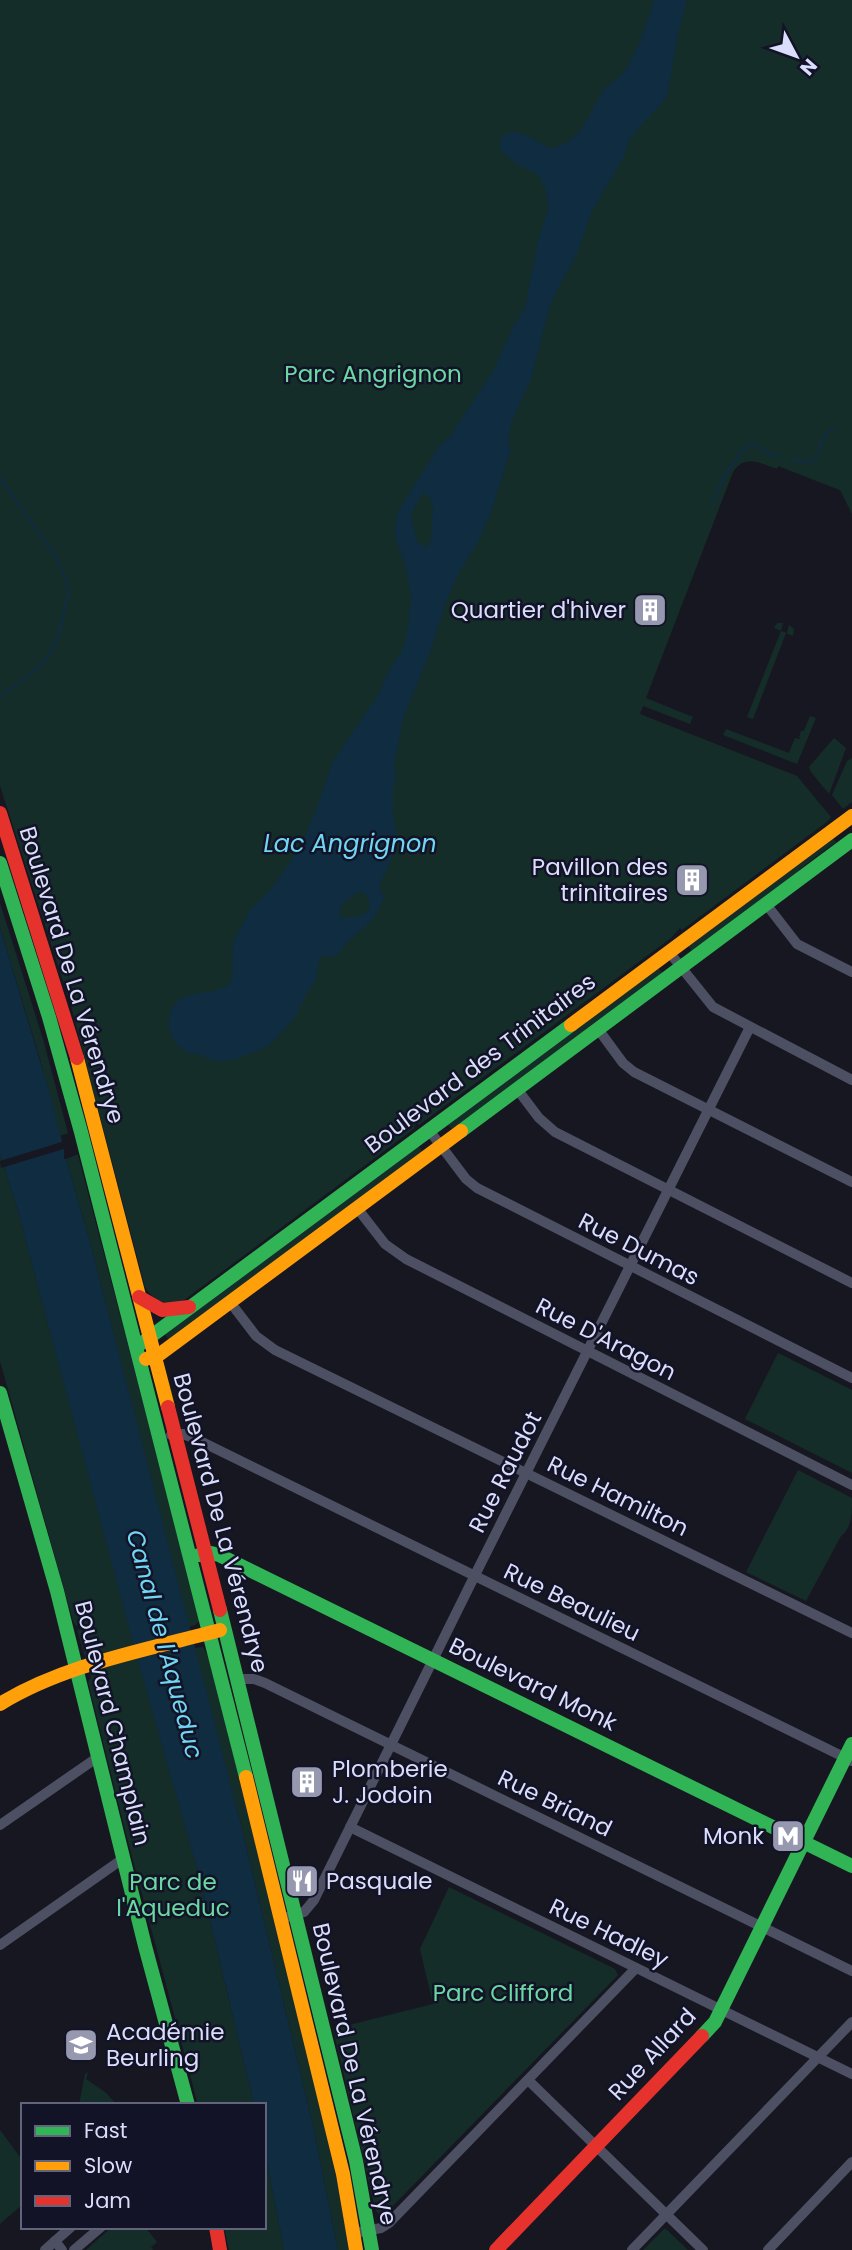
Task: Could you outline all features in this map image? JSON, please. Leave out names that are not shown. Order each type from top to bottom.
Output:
[{"type":"main road","name":"Boulevard De La Vérendrye","points":[[0,813],[65,1015],[149,1338],[143,1355]]},
{"type":"main road","name":"Boulevard des Trinitaires","points":[[149,1338],[847,820]]},
{"type":"main road","name":"Boulevard des Trinitaires","points":[[143,1355],[230,1302],[852,841]]},
{"type":"main road","name":"Boulevard De La Vérendrye","points":[[0,863],[60,1056],[167,1435],[288,1917],[356,2161],[372,2250]]},
{"type":"main road","points":[[139,1297],[162,1310],[191,1307]]},
{"type":"main road","name":"Boulevard Champlain","points":[[0,1393],[77,1670],[187,2103]]},
{"type":"main road","name":"Boulevard Monk","points":[[198,1556],[219,1555],[852,1866]]},
{"type":"main road","name":"Boulevard De La Vérendrye","points":[[218,1631],[238,1679],[343,2174],[356,2250]]},
{"type":"main road","points":[[0,1704],[28,1687],[77,1670],[218,1631]]},
{"type":"main road","name":"Rue Allard","points":[[496,2250],[715,2022],[850,1754]]},
{"type":"main road","points":[[216,2229],[220,2250]]},
{"type":"street","points":[[847,820],[852,841]]},
{"type":"street","points":[[766,904],[797,944],[852,972]]},
{"type":"street","points":[[669,952],[713,1007],[852,1080]]},
{"type":"street","name":"Rue Raudot","points":[[288,1917],[304,1912],[312,1904],[750,1027]]},
{"type":"street","points":[[598,1029],[628,1068],[852,1182]]},
{"type":"street","points":[[517,1089],[538,1118],[555,1132],[852,1283]]},
{"type":"street","name":"Rue Dumas","points":[[429,1130],[466,1179],[477,1188],[852,1378]]},
{"type":"street","name":"Rue D'Aragon","points":[[357,1208],[379,1238],[397,1254],[852,1485]]},
{"type":"street","name":"Rue Hamilton","points":[[230,1302],[256,1336],[268,1346],[852,1633]]},
{"type":"street","name":"Rue Beaulieu","points":[[167,1435],[183,1434],[196,1439],[850,1754]]},
{"type":"street","name":"Rue Briand","points":[[238,1679],[254,1679],[265,1683],[852,1971]]},
{"type":"street","points":[[0,1825],[98,1757]]},
{"type":"street","name":"Rue Hadley","points":[[350,1827],[852,2074]]},
{"type":"street","points":[[0,1945],[124,1858]]},
{"type":"street","points":[[354,2233],[381,2228],[394,2219],[636,1968]]},
{"type":"street","points":[[632,2250],[852,2022]]},
{"type":"street","points":[[528,2080],[703,2250]]},
{"type":"street","points":[[768,2250],[852,2162]]},
{"type":"street","points":[[45,2250],[69,2229]]},
{"type":"street","points":[[74,2250],[99,2229]]},
{"type":"street","points":[[55,2241],[62,2250]]},
{"type":"green space","name":"Parc Angrignon","points":[[0,0],[852,0],[852,514],[840,490],[778,466],[777,469],[748,462],[738,466],[733,472],[646,698],[693,717],[690,724],[643,706],[640,714],[797,776],[831,817],[419,1125],[417,1123],[415,1128],[184,1300],[172,1303],[157,1299],[145,1287],[71,1006],[0,786]]},
{"type":"green space","points":[[777,623],[783,623],[781,631],[774,628]]},
{"type":"green space","points":[[789,625],[794,629],[793,636],[786,633],[753,719],[747,717],[781,631],[787,633]]},
{"type":"green space","points":[[810,716],[816,718],[797,764],[723,735],[726,729],[789,753],[795,738],[801,739],[801,731],[804,731]]},
{"type":"green space","points":[[834,738],[846,748],[829,794],[809,767]]},
{"type":"green space","points":[[852,758],[852,802],[843,809],[832,795],[847,761]]},
{"type":"green space","points":[[831,836],[836,842],[801,868],[788,882],[693,953],[687,944]]},
{"type":"green space","points":[[0,903],[43,1039],[68,1133],[60,1136],[40,1059],[0,928]]},
{"type":"green space","points":[[657,966],[664,975],[453,1131],[446,1122]]},
{"type":"green space","points":[[417,1144],[424,1153],[170,1342],[164,1333]]},
{"type":"green space","name":"Parc de l'Aqueduc","points":[[0,1154],[202,1887],[254,2103],[195,2103],[197,2101],[88,1682],[91,1677],[77,1630],[81,1629],[80,1625],[76,1626],[73,1621],[0,1361]]},
{"type":"green space","points":[[76,1155],[200,1620],[189,1627],[90,1242],[66,1159]]},
{"type":"green space","points":[[778,1353],[852,1390],[852,1473],[745,1419]]},
{"type":"green space","points":[[798,1470],[852,1498],[847,1529],[806,1601],[746,1572]]},
{"type":"green space","points":[[203,1647],[210,1660],[325,2128],[349,2250],[338,2250],[313,2125],[240,1821],[194,1648]]},
{"type":"green space","name":"Parc Clifford","points":[[449,1887],[615,1969],[618,1975],[387,2212],[379,2214],[375,2209],[333,2029],[433,2004],[420,1949]]},
{"type":"green space","points":[[88,2072],[86,2079],[115,2103],[79,2103],[85,2074]]},
{"type":"green space","points":[[0,2130],[21,2158],[21,2206],[0,2224]]},
{"type":"green space","points":[[266,2158],[284,2250],[229,2250],[224,2229],[266,2229]]},
{"type":"green space","points":[[110,2229],[147,2229],[157,2242],[151,2247],[153,2250],[86,2250]]},
{"type":"green space","points":[[666,2229],[688,2250],[643,2250]]},
{"type":"water","name":"Lac Angrignon","points":[[654,0],[687,0],[667,97],[630,138],[623,158],[592,211],[577,254],[556,292],[531,379],[511,423],[508,443],[511,449],[491,512],[446,602],[429,655],[403,719],[394,765],[396,780],[393,813],[397,836],[389,866],[379,885],[384,897],[374,917],[338,955],[320,956],[316,980],[295,1017],[269,1046],[231,1061],[213,1061],[197,1053],[192,1055],[173,1039],[169,1025],[174,1004],[190,995],[228,986],[232,977],[233,944],[238,932],[251,909],[273,886],[300,848],[333,761],[378,695],[387,674],[403,649],[411,594],[395,536],[397,513],[439,446],[450,436],[493,371],[525,308],[539,237],[548,210],[546,190],[538,175],[517,164],[500,150],[500,139],[512,132],[518,133],[549,148],[559,146],[576,135],[604,89],[620,77],[631,60]],"holes":[[[423,492],[431,500],[433,507],[431,540],[427,548],[417,541],[411,514]],[[360,891],[368,899],[369,910],[356,917],[341,917],[339,912],[344,902]]]},
{"type":"water","name":"Canal de l'Aqueduc","points":[[0,928],[50,1094],[64,1149],[64,1159],[90,1242],[240,1821],[313,2125],[338,2250],[284,2250],[266,2158],[266,2103],[254,2103],[202,1887],[0,1154]]},
{"type":"pier","points":[[65,1141],[67,1148],[1,1168],[0,1161]]},
{"type":"waterway","points":[[793,460],[813,460],[824,437],[837,428]]},
{"type":"waterway","points":[[713,502],[725,474],[748,444],[754,443],[767,453],[778,456]]},
{"type":"waterway","points":[[0,478],[54,554],[67,581],[68,594],[58,638],[47,658],[32,673],[0,696]]},
{"type":"traffic: fast","points":[[461,1131],[852,840]]},
{"type":"traffic: fast","points":[[0,863],[49,1017],[81,1132],[246,1777]]},
{"type":"traffic: fast","points":[[142,1343],[571,1025]]},
{"type":"traffic: fast","points":[[0,1393],[57,1591],[145,1946],[187,2103]]},
{"type":"traffic: fast","points":[[199,1555],[219,1555],[852,1866]]},
{"type":"traffic: fast","points":[[220,1610],[356,2161],[372,2250]]},
{"type":"traffic: fast","points":[[702,2036],[715,2022],[852,1744]]},
{"type":"traffic: slow","points":[[571,1025],[852,816]]},
{"type":"traffic: slow","points":[[77,1058],[168,1407]]},
{"type":"traffic: slow","points":[[146,1359],[160,1354],[461,1131]]},
{"type":"traffic: slow","points":[[0,1704],[25,1690],[79,1668],[220,1630]]},
{"type":"traffic: slow","points":[[246,1777],[343,2174],[356,2250]]},
{"type":"traffic: jam","points":[[0,813],[77,1058]]},
{"type":"traffic: jam","points":[[139,1297],[162,1310],[189,1307]]},
{"type":"traffic: jam","points":[[168,1407],[220,1610]]},
{"type":"traffic: jam","points":[[496,2250],[702,2036]]},
{"type":"traffic: jam","points":[[216,2229],[220,2250]]},
{"type":"place","name":"Quartier d'hiver","points":[[650,610]]},
{"type":"place","name":"Pavillon des trinitaires","points":[[692,880]]},
{"type":"place","name":"Plomberie J. Jodoin","points":[[307,1782]]},
{"type":"place","name":"Monk","points":[[788,1836]]},
{"type":"place","name":"Pasquale","points":[[302,1881]]},
{"type":"place","name":"Académie Beurling","points":[[81,2045]]}]
